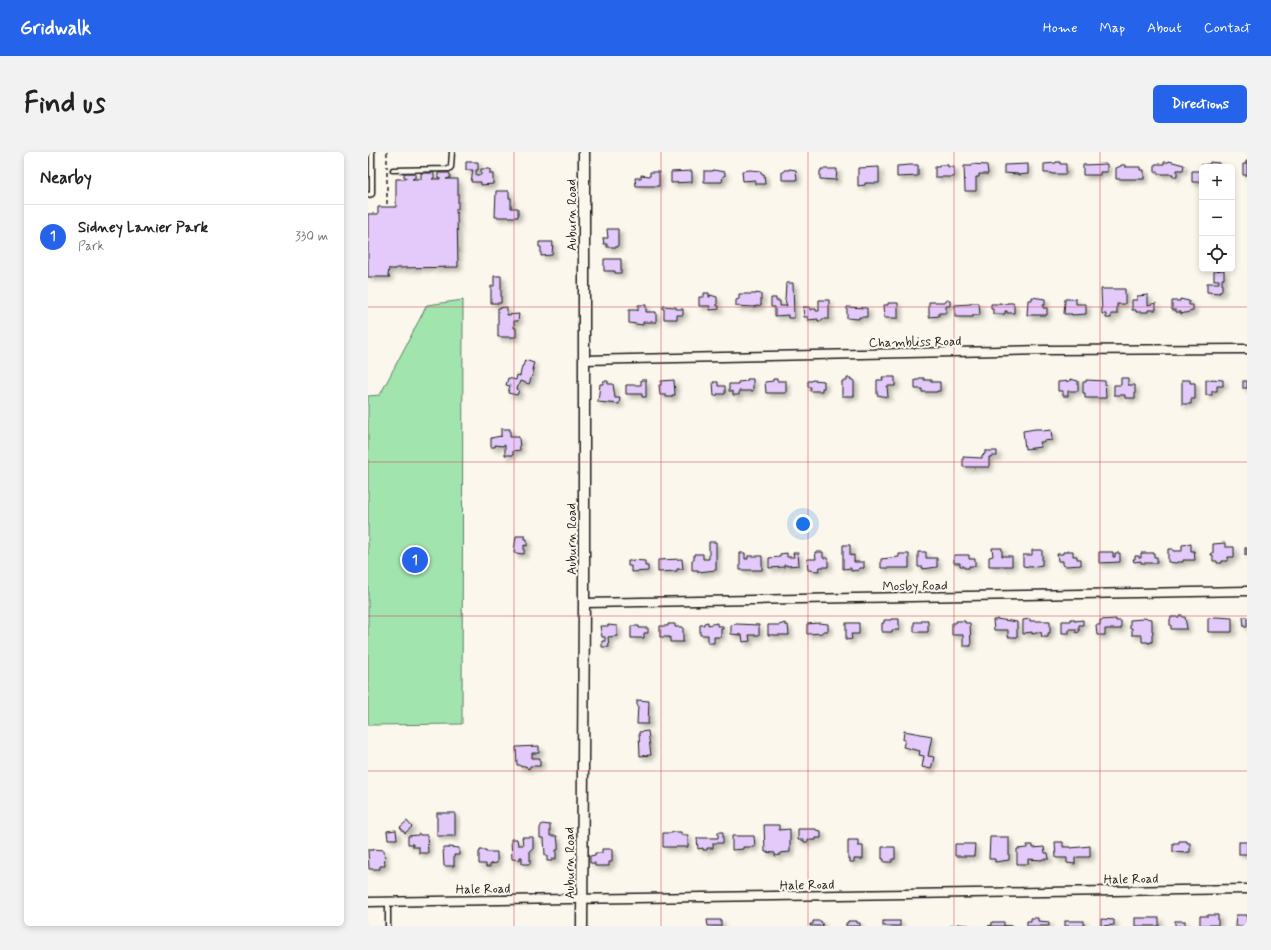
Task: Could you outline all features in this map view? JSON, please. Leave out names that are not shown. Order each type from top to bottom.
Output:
[{"type":"street","name":"Auburn Road","points":[[582,926],[584,152]]},
{"type":"street","name":"Chambliss Road","points":[[584,360],[1037,350],[1247,349]]},
{"type":"street","name":"Mosby Road","points":[[584,603],[1247,591]]},
{"type":"street","name":"Hale Road","points":[[368,902],[1247,889]]},
{"type":"lane","points":[[368,195],[372,194],[372,152]]},
{"type":"lane","points":[[393,170],[449,169],[451,167],[452,152]]},
{"type":"lane","points":[[388,902],[388,926]]},
{"type":"path","points":[[387,152],[387,207]]},
{"type":"green space","points":[[463,300],[462,724],[368,725],[368,396],[380,395],[427,305]]},
{"type":"building","points":[[1169,161],[1184,165],[1183,170],[1177,170],[1177,177],[1173,177],[1173,174],[1158,174],[1158,172],[1155,172],[1155,164],[1164,164],[1164,162]]},
{"type":"building","points":[[1246,161],[1247,175],[1243,175],[1243,164],[1246,164]]},
{"type":"building","points":[[466,162],[478,162],[478,170],[476,170],[476,175],[481,175],[481,169],[490,169],[490,174],[493,174],[493,184],[481,185],[481,182],[471,182],[473,170],[466,170]]},
{"type":"building","points":[[1056,162],[1066,164],[1066,174],[1044,173],[1044,164]]},
{"type":"building","points":[[1210,162],[1219,163],[1219,164],[1210,164]]},
{"type":"building","points":[[972,164],[987,165],[988,174],[979,174],[979,177],[976,177],[976,191],[965,191],[964,166],[972,166]]},
{"type":"building","points":[[1028,164],[1028,174],[1018,175],[1004,173],[1004,165]]},
{"type":"building","points":[[1107,164],[1107,172],[1100,172],[1100,175],[1083,175],[1083,165]]},
{"type":"building","points":[[918,165],[918,176],[897,177],[897,166]]},
{"type":"building","points":[[939,165],[954,167],[954,177],[935,177],[935,167],[939,167]]},
{"type":"building","points":[[1121,165],[1125,165],[1125,167],[1140,167],[1140,170],[1144,170],[1144,179],[1116,179],[1116,168]]},
{"type":"building","points":[[879,167],[879,183],[865,183],[865,185],[858,186],[858,168]]},
{"type":"building","points":[[789,169],[796,170],[797,180],[782,180],[782,172]]},
{"type":"building","points":[[821,169],[837,169],[836,180],[820,179]]},
{"type":"building","points":[[713,170],[725,172],[722,182],[704,182],[704,171]]},
{"type":"building","points":[[692,171],[692,182],[671,183],[671,172]]},
{"type":"building","points":[[742,171],[761,171],[761,174],[764,174],[765,184],[755,184],[755,180],[743,181]]},
{"type":"building","points":[[1192,171],[1199,171],[1199,182],[1192,182]]},
{"type":"building","points":[[650,172],[659,172],[659,186],[636,186],[635,178],[641,178],[641,175],[650,176]]},
{"type":"building","points":[[404,173],[415,173],[415,178],[412,179],[422,179],[421,173],[434,173],[434,178],[432,179],[440,179],[438,178],[438,173],[450,173],[450,178],[446,179],[458,179],[458,209],[456,209],[456,213],[458,267],[389,268],[388,276],[390,277],[368,277],[368,214],[378,214],[378,207],[396,207],[396,179],[406,179],[406,177],[404,177]]},
{"type":"building","points":[[496,191],[509,191],[511,208],[518,208],[518,217],[495,217]]},
{"type":"building","points":[[607,229],[618,229],[618,247],[607,247],[607,244],[604,244],[603,238],[608,238]]},
{"type":"building","points":[[539,242],[553,242],[552,255],[541,256],[541,247],[539,247]]},
{"type":"building","points":[[604,259],[621,259],[621,273],[615,273],[615,271],[604,271]]},
{"type":"building","points":[[1214,272],[1224,272],[1224,279],[1222,279],[1222,291],[1220,291],[1220,293],[1207,292],[1207,283],[1219,283],[1219,280],[1214,280]]},
{"type":"building","points":[[494,276],[501,276],[501,303],[491,303],[491,286],[494,286]]},
{"type":"building","points":[[786,283],[793,283],[794,318],[788,318],[788,315],[775,316],[775,307],[771,307],[771,298],[776,298],[776,301],[780,301],[780,306],[787,306],[785,300]]},
{"type":"building","points":[[1101,289],[1125,289],[1125,304],[1117,304],[1117,314],[1111,314],[1111,318],[1106,318],[1106,314],[1102,314]]},
{"type":"building","points":[[704,293],[709,293],[709,297],[710,295],[717,297],[717,306],[719,306],[719,309],[710,310],[710,306],[699,306],[699,297],[704,297]]},
{"type":"building","points":[[739,294],[761,294],[761,305],[753,307],[736,306],[736,300],[739,299]]},
{"type":"building","points":[[1148,295],[1148,305],[1156,303],[1156,310],[1136,312],[1136,310],[1132,310],[1132,300],[1137,300],[1137,296]]},
{"type":"building","points":[[1032,297],[1045,299],[1045,305],[1043,305],[1043,308],[1047,308],[1047,315],[1027,315],[1028,300],[1032,300]]},
{"type":"building","points":[[1065,299],[1076,299],[1076,304],[1086,304],[1086,314],[1064,314]]},
{"type":"building","points":[[1180,299],[1189,301],[1189,305],[1193,305],[1193,311],[1181,314],[1181,312],[1172,310],[1172,301],[1180,301]]},
{"type":"building","points":[[819,300],[829,300],[829,319],[822,319],[822,321],[818,321],[818,319],[808,320],[808,317],[804,317],[803,307],[810,307],[810,310],[816,309],[816,311],[819,311]]},
{"type":"building","points":[[946,300],[950,300],[950,306],[946,306],[946,313],[939,313],[939,316],[929,317],[929,302],[946,302]]},
{"type":"building","points":[[888,303],[898,303],[898,318],[884,318],[883,305],[888,305]]},
{"type":"building","points":[[979,303],[980,315],[973,315],[973,317],[955,317],[955,305]]},
{"type":"building","points":[[1013,303],[1014,313],[1007,313],[1007,311],[1005,311],[1005,314],[993,314],[991,304]]},
{"type":"building","points":[[638,305],[646,305],[646,312],[656,312],[656,322],[643,322],[643,325],[629,323],[629,310],[638,311]]},
{"type":"building","points":[[663,306],[683,309],[683,315],[677,315],[677,319],[664,319]]},
{"type":"building","points":[[507,307],[507,315],[519,314],[518,321],[514,321],[516,337],[498,337],[498,308]]},
{"type":"building","points":[[847,307],[867,308],[867,317],[859,317],[859,319],[847,318]]},
{"type":"building","points":[[525,360],[534,363],[532,369],[534,369],[529,384],[520,381],[517,389],[519,390],[517,395],[508,393],[510,386],[506,385],[508,378],[516,380],[517,375],[520,376]]},
{"type":"building","points":[[882,377],[895,377],[895,386],[887,386],[888,397],[877,395],[877,380],[883,380]]},
{"type":"building","points":[[847,378],[854,380],[854,396],[842,396],[842,381],[847,381]]},
{"type":"building","points":[[919,378],[924,378],[924,380],[932,380],[932,382],[940,382],[940,391],[922,392],[922,389],[915,389],[915,380],[919,380]]},
{"type":"building","points":[[1121,378],[1128,378],[1128,385],[1135,385],[1135,398],[1125,398],[1125,395],[1114,395],[1114,385],[1121,385]]},
{"type":"building","points":[[747,379],[753,379],[753,391],[739,391],[739,395],[733,395],[733,392],[729,391],[729,384],[738,384],[738,382],[747,381]]},
{"type":"building","points":[[773,379],[777,379],[777,381],[786,381],[786,393],[766,393],[765,382],[773,381]]},
{"type":"building","points":[[1070,379],[1078,381],[1078,391],[1068,391],[1068,396],[1063,396],[1063,391],[1058,391],[1058,382],[1070,381]]},
{"type":"building","points":[[641,380],[646,380],[646,397],[642,397],[642,394],[626,394],[626,385],[641,385]]},
{"type":"building","points":[[674,380],[675,395],[672,395],[672,397],[666,397],[666,395],[660,395],[659,385],[661,385],[661,381]]},
{"type":"building","points":[[1086,380],[1105,381],[1106,398],[1085,398],[1085,393],[1083,393],[1083,382],[1086,382]]},
{"type":"building","points":[[1182,380],[1190,380],[1190,383],[1195,383],[1195,399],[1191,399],[1191,404],[1182,404]]},
{"type":"building","points":[[1206,380],[1223,380],[1223,386],[1217,386],[1217,391],[1212,391],[1212,395],[1206,395]]},
{"type":"building","points":[[603,381],[608,381],[608,384],[613,384],[615,398],[620,398],[619,404],[598,402],[600,384],[603,384]]},
{"type":"building","points":[[808,381],[824,381],[824,388],[822,388],[822,391],[810,391],[811,387],[808,387]]},
{"type":"building","points":[[1243,381],[1247,381],[1247,388],[1243,388]]},
{"type":"building","points":[[713,382],[718,382],[718,386],[725,386],[725,394],[717,394],[717,396],[714,396]]},
{"type":"building","points":[[501,429],[510,429],[510,437],[519,437],[520,450],[513,451],[513,455],[505,455],[505,445],[495,445],[495,447],[491,447],[491,438],[501,436]]},
{"type":"building","points":[[1042,429],[1042,431],[1051,430],[1052,440],[1040,442],[1041,447],[1025,449],[1023,431]]},
{"type":"building","points":[[985,451],[997,451],[997,456],[989,457],[989,467],[963,467],[963,457],[982,458]]},
{"type":"building","points":[[516,536],[525,536],[525,539],[527,539],[527,546],[524,545],[524,554],[514,553]]},
{"type":"building","points":[[709,542],[716,542],[716,570],[698,572],[698,570],[692,570],[692,560],[694,560],[694,554],[703,554],[703,559],[709,559]]},
{"type":"building","points":[[1225,543],[1225,547],[1234,547],[1234,557],[1228,557],[1228,561],[1222,561],[1222,563],[1213,561],[1213,555],[1211,555],[1211,553],[1213,553],[1213,544]]},
{"type":"building","points":[[1191,544],[1191,551],[1194,551],[1195,560],[1183,560],[1183,562],[1176,563],[1168,562],[1168,549],[1173,549],[1173,551],[1182,551],[1182,545]]},
{"type":"building","points":[[843,545],[850,545],[850,556],[854,555],[854,562],[864,562],[864,568],[851,571],[851,568],[843,569]]},
{"type":"building","points":[[992,548],[1002,548],[1002,556],[1012,556],[1012,566],[989,566],[989,557],[993,556]]},
{"type":"building","points":[[1245,548],[1247,548],[1247,555],[1245,555]]},
{"type":"building","points":[[1032,550],[1042,550],[1042,565],[1031,567],[1023,566],[1023,555],[1032,555]]},
{"type":"building","points":[[1073,551],[1073,556],[1077,556],[1077,559],[1081,559],[1081,565],[1066,566],[1063,565],[1063,561],[1058,561],[1057,554],[1063,554],[1063,552]]},
{"type":"building","points":[[815,552],[823,552],[823,558],[828,558],[828,567],[820,567],[819,571],[808,570],[807,559],[816,559]]},
{"type":"building","points":[[918,552],[926,552],[926,558],[937,558],[937,567],[923,569],[923,567],[918,567]]},
{"type":"building","points":[[1099,552],[1113,552],[1113,557],[1115,557],[1115,553],[1120,553],[1120,562],[1099,563]]},
{"type":"building","points":[[740,553],[745,553],[745,559],[748,559],[748,556],[762,556],[762,570],[740,570]]},
{"type":"building","points":[[787,553],[787,557],[794,557],[793,553],[798,553],[799,565],[784,565],[784,567],[769,568],[769,558],[780,557],[780,554]]},
{"type":"building","points":[[1141,553],[1154,553],[1154,557],[1157,557],[1157,563],[1141,563],[1141,561],[1134,562],[1133,559],[1135,559],[1135,556],[1139,556],[1139,558],[1141,558]]},
{"type":"building","points":[[899,554],[909,554],[909,568],[881,568],[881,559],[899,557]]},
{"type":"building","points":[[954,555],[969,555],[969,559],[975,559],[975,566],[964,568],[964,566],[960,566],[960,563],[954,563]]},
{"type":"building","points":[[682,559],[683,569],[677,569],[677,571],[658,572],[658,560]]},
{"type":"building","points":[[628,561],[645,561],[645,566],[648,566],[648,571],[631,572],[631,566],[628,566]]},
{"type":"building","points":[[1179,615],[1185,617],[1187,629],[1171,629],[1171,617],[1179,617]]},
{"type":"building","points":[[1243,617],[1247,617],[1247,627],[1244,627]]},
{"type":"building","points":[[1142,618],[1152,619],[1153,633],[1152,642],[1150,643],[1142,642],[1142,635],[1132,635],[1132,628],[1130,629],[1130,620],[1143,619]]},
{"type":"building","points":[[1208,618],[1232,618],[1232,632],[1208,632]]},
{"type":"building","points":[[899,619],[899,630],[882,632],[882,623],[884,623],[884,620]]},
{"type":"building","points":[[996,619],[1017,622],[1017,637],[1008,637],[1008,630],[994,630],[993,620]]},
{"type":"building","points":[[1030,619],[1030,621],[1050,621],[1050,633],[1048,633],[1048,637],[1042,637],[1041,632],[1023,634],[1023,620]]},
{"type":"building","points":[[1071,619],[1075,619],[1075,621],[1083,620],[1083,625],[1079,625],[1079,632],[1076,633],[1076,629],[1069,629],[1069,633],[1062,633],[1062,621],[1071,621]]},
{"type":"building","points":[[1116,619],[1116,621],[1121,621],[1121,629],[1105,629],[1105,635],[1097,635],[1096,625],[1100,625],[1100,620]]},
{"type":"building","points":[[922,620],[928,620],[928,632],[914,632],[914,622],[922,622]]},
{"type":"building","points":[[956,621],[965,621],[965,623],[970,623],[971,646],[963,646],[963,635],[952,635],[952,623],[956,623]]},
{"type":"building","points":[[708,622],[708,625],[717,623],[717,626],[723,626],[723,629],[721,629],[721,637],[714,637],[714,643],[708,643],[708,635],[700,635],[700,625],[704,625],[704,623]]},
{"type":"building","points":[[785,623],[785,625],[788,625],[789,635],[768,635],[768,625],[779,625]]},
{"type":"building","points":[[846,623],[859,623],[859,634],[851,634],[852,639],[846,640]]},
{"type":"building","points":[[668,624],[675,624],[675,627],[683,627],[683,642],[670,642],[670,637],[660,637],[660,626],[668,626]]},
{"type":"building","points":[[807,624],[828,624],[828,631],[823,631],[823,633],[807,634]]},
{"type":"building","points":[[731,625],[759,625],[759,635],[749,635],[750,641],[743,642],[742,635],[731,634]]},
{"type":"building","points":[[600,626],[617,626],[617,636],[608,637],[609,647],[602,647],[602,641],[605,641],[605,637],[602,637]]},
{"type":"building","points":[[631,626],[648,628],[648,633],[644,633],[644,638],[631,638]]},
{"type":"building","points":[[637,700],[649,701],[648,724],[637,724]]},
{"type":"building","points":[[648,731],[651,755],[640,756],[639,732]]},
{"type":"building","points":[[904,731],[932,736],[928,756],[934,757],[931,769],[922,767],[924,756],[919,755],[920,751],[903,747],[905,740],[903,740]]},
{"type":"building","points":[[539,746],[539,753],[532,753],[532,758],[540,758],[540,766],[530,766],[528,769],[526,766],[521,767],[520,765],[517,765],[516,747]]},
{"type":"building","points":[[437,813],[455,813],[455,836],[437,836]]},
{"type":"building","points":[[407,821],[412,827],[405,833],[400,827]]},
{"type":"building","points":[[542,824],[550,825],[550,836],[557,836],[558,850],[556,850],[556,859],[552,859],[552,861],[547,861],[547,855],[545,855],[544,838],[540,838],[540,828]]},
{"type":"building","points":[[764,825],[779,825],[779,830],[790,829],[790,852],[780,853],[780,855],[775,856],[775,853],[765,852]]},
{"type":"building","points":[[798,829],[816,829],[821,831],[821,838],[816,838],[816,840],[808,840],[808,842],[798,840]]},
{"type":"building","points":[[396,830],[397,839],[388,839],[387,831]]},
{"type":"building","points":[[681,832],[681,835],[688,835],[688,847],[663,847],[663,833]]},
{"type":"building","points":[[718,832],[723,832],[723,843],[713,843],[713,848],[707,848],[707,850],[703,850],[703,848],[698,849],[697,838],[718,838]]},
{"type":"building","points":[[418,834],[427,835],[428,853],[419,853],[419,847],[413,847],[413,844],[408,844],[408,836]]},
{"type":"building","points":[[732,836],[754,836],[755,847],[743,847],[743,849],[732,850]]},
{"type":"building","points":[[522,837],[533,837],[533,850],[530,850],[530,864],[522,864],[522,857],[520,857],[520,860],[512,859],[511,839],[517,839],[518,845],[523,845]]},
{"type":"building","points":[[990,837],[1009,837],[1009,860],[995,862],[995,859],[989,859]]},
{"type":"building","points":[[848,840],[858,840],[858,846],[863,846],[863,859],[854,859],[854,862],[850,862],[850,859],[848,859]]},
{"type":"building","points":[[1179,841],[1187,841],[1187,843],[1190,843],[1190,852],[1173,852],[1173,843],[1179,843]]},
{"type":"building","points":[[1055,842],[1063,842],[1063,847],[1071,848],[1090,846],[1090,857],[1078,857],[1075,858],[1075,864],[1067,863],[1067,858],[1056,858]]},
{"type":"building","points":[[1239,842],[1247,842],[1247,854],[1239,854]]},
{"type":"building","points":[[955,844],[975,844],[974,856],[955,856]]},
{"type":"building","points":[[1027,845],[1033,845],[1033,848],[1044,847],[1045,853],[1048,853],[1049,859],[1028,859],[1028,864],[1017,864],[1017,849],[1027,848]]},
{"type":"building","points":[[882,847],[895,847],[895,859],[892,859],[892,862],[884,862],[884,859],[882,859]]},
{"type":"building","points":[[443,848],[459,848],[459,855],[454,855],[454,866],[444,866]]},
{"type":"building","points":[[602,849],[612,849],[612,862],[609,862],[609,866],[595,866],[595,863],[590,863],[590,856],[595,855],[595,853],[602,853]]},
{"type":"building","points":[[368,850],[384,850],[385,866],[380,866],[380,869],[369,869]]},
{"type":"building","points":[[480,850],[486,850],[486,852],[497,852],[497,863],[490,864],[490,867],[486,867],[486,864],[479,864]]},
{"type":"building","points":[[1218,915],[1218,925],[1200,925],[1200,916]]},
{"type":"building","points":[[1236,915],[1247,915],[1247,926],[1235,926]]},
{"type":"building","points":[[1031,918],[1038,918],[1038,921],[1049,922],[1049,926],[1027,926],[1027,921],[1031,921]]},
{"type":"building","points":[[1135,918],[1159,918],[1159,926],[1135,926]]},
{"type":"building","points":[[1101,919],[1114,920],[1114,925],[1101,926]]},
{"type":"building","points":[[707,920],[721,920],[721,926],[708,926]]},
{"type":"building","points":[[813,921],[821,921],[823,926],[810,926],[810,924],[813,924]]},
{"type":"building","points":[[848,921],[857,921],[857,923],[860,923],[860,926],[846,926]]},
{"type":"building","points":[[883,921],[900,921],[900,926],[883,926]]},
{"type":"building","points":[[1065,921],[1084,921],[1084,926],[1065,926]]},
{"type":"building","points":[[1175,921],[1185,921],[1185,926],[1175,926]]},
{"type":"building","points":[[992,922],[1004,922],[1004,926],[988,926],[992,925]]},
{"type":"building","points":[[957,924],[969,925],[969,926],[950,926]]},
{"type":"place","name":"Sidney Lanier Park","points":[[415,560]]}]
